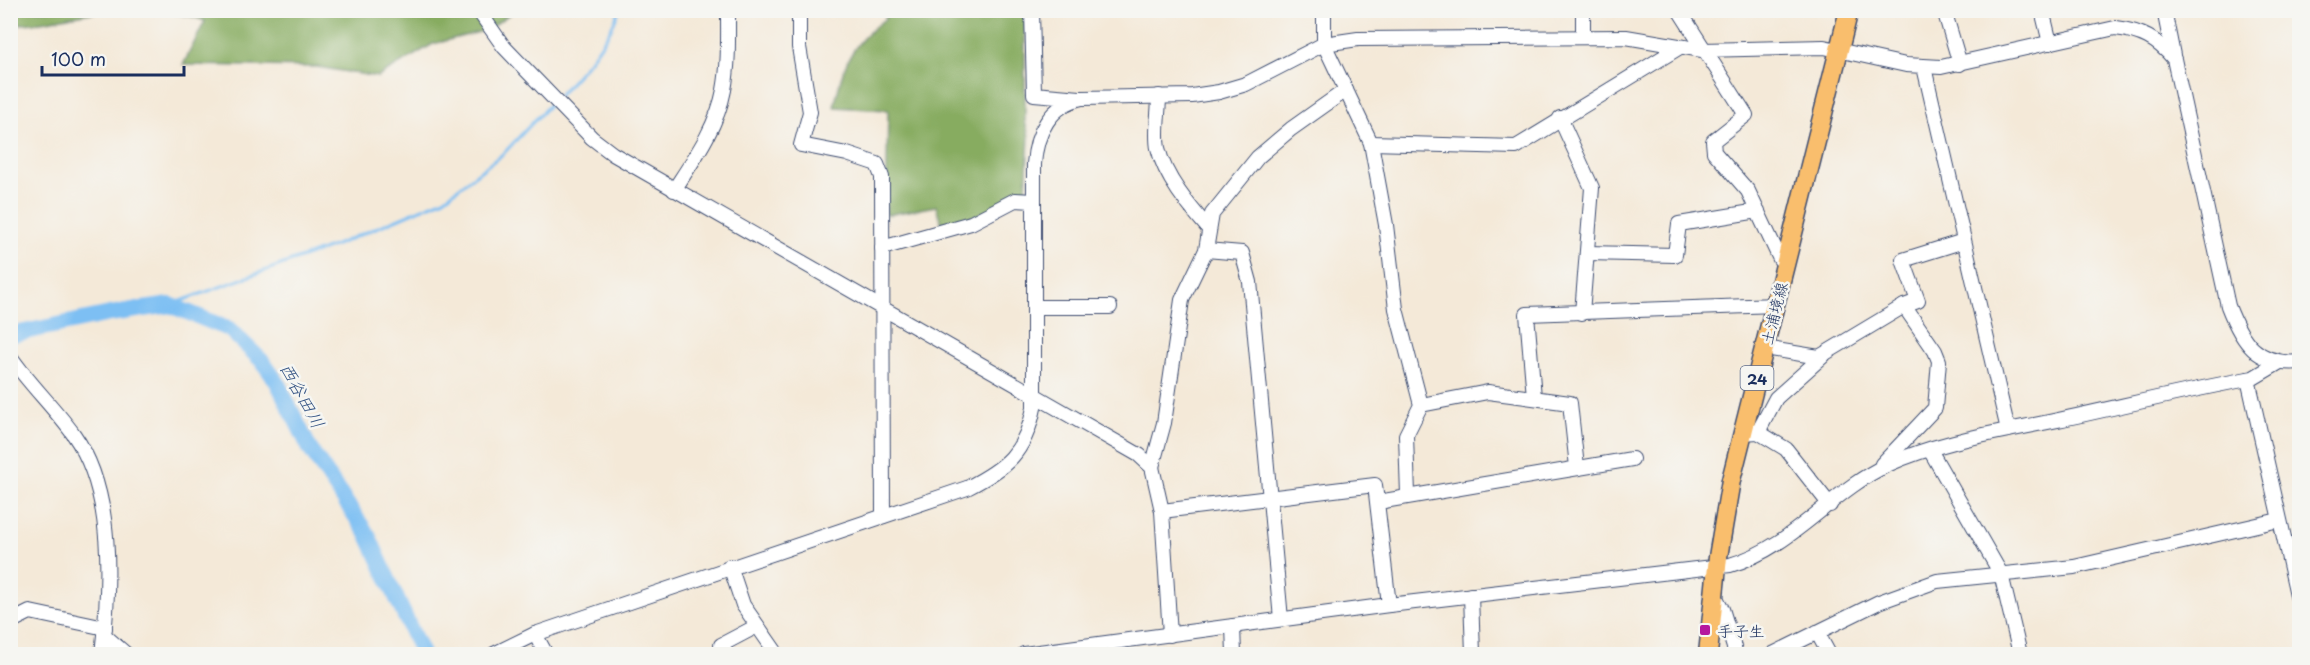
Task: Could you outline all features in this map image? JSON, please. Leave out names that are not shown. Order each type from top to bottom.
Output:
[{"type":"main road","name":"土浦境線","points":[[1708,654],[1727,500],[1750,433],[1765,348],[1849,10]]},
{"type":"street","points":[[478,10],[493,36],[592,138],[613,154],[1035,394],[1139,455],[1152,467]]},
{"type":"street","points":[[674,190],[701,148],[722,99],[728,52],[728,10]]},
{"type":"street","points":[[799,10],[799,46],[810,112],[801,145],[847,154],[877,164],[882,177],[883,516]]},
{"type":"street","points":[[1032,10],[1034,94],[1082,98],[1219,92],[1246,84],[1324,44],[1358,39],[1626,37],[1702,50],[1802,46],[1838,50],[1924,67],[1960,64],[2115,28],[2132,30],[2152,37],[2174,59]]},
{"type":"street","points":[[1324,10],[1324,44],[1371,143],[1386,225],[1396,309],[1421,405],[1406,435],[1408,495]]},
{"type":"street","points":[[1583,10],[1583,37]]},
{"type":"street","points":[[1679,10],[1702,50],[1746,115],[1713,141],[1714,152],[1748,190],[1780,258],[1787,260]]},
{"type":"street","points":[[1944,10],[1960,64]]},
{"type":"street","points":[[2042,10],[2050,43]]},
{"type":"street","points":[[2164,10],[2229,306],[2245,341],[2266,359],[2300,362]]},
{"type":"street","points":[[1371,143],[1516,147],[1560,118],[1680,47]]},
{"type":"street","points":[[1924,67],[2008,430]]},
{"type":"street","points":[[1170,635],[1162,511],[1152,467],[1164,423],[1182,300],[1206,250],[1212,214],[1258,157],[1291,129],[1346,90]]},
{"type":"street","points":[[1159,96],[1158,147],[1168,171],[1191,208],[1208,228]]},
{"type":"street","points":[[495,654],[535,634],[730,566],[967,488],[996,473],[1016,455],[1030,430],[1035,394],[1033,201],[1035,150],[1042,126],[1066,104],[1082,98]]},
{"type":"street","points":[[1560,118],[1592,188],[1582,313]]},
{"type":"street","points":[[882,248],[970,223],[1015,200],[1033,201]]},
{"type":"street","points":[[1587,253],[1675,255],[1679,224],[1758,211]]},
{"type":"street","points":[[1830,505],[1786,449],[1750,433],[1776,398],[1825,355],[1888,314],[1917,302],[1903,260],[1964,241]]},
{"type":"street","points":[[1206,250],[1242,253],[1250,282],[1281,619]]},
{"type":"street","points":[[1534,398],[1527,314],[1776,305]]},
{"type":"street","points":[[1034,306],[1110,307]]},
{"type":"street","points":[[1881,469],[1882,464],[1935,408],[1939,361],[1935,351],[1904,306]]},
{"type":"street","points":[[1765,348],[1808,357],[1825,355]]},
{"type":"street","points":[[10,356],[75,436],[92,473],[102,511],[107,548],[102,654]]},
{"type":"street","points":[[1024,654],[1389,605],[1717,567],[1738,562],[1763,551],[1808,523],[1866,477],[1930,450],[2008,430],[2248,379],[2280,362]]},
{"type":"street","points":[[2248,379],[2300,608]]},
{"type":"street","points":[[1421,405],[1488,392],[1570,403],[1576,467]]},
{"type":"street","points":[[1930,450],[2001,574],[2020,654]]},
{"type":"street","points":[[1378,502],[1408,495],[1632,459]]},
{"type":"street","points":[[1162,511],[1375,485],[1389,605]]},
{"type":"street","points":[[1773,654],[1912,588],[1937,581],[2074,567],[2279,520]]},
{"type":"street","points":[[730,566],[744,605],[777,654]]},
{"type":"street","points":[[1714,594],[1732,637],[1736,654]]},
{"type":"street","points":[[1471,595],[1473,654]]},
{"type":"street","points":[[10,622],[30,612],[104,632],[126,654]]},
{"type":"street","points":[[726,654],[721,645],[757,626]]},
{"type":"street","points":[[1233,626],[1234,654]]},
{"type":"street","points":[[1816,632],[1829,654]]},
{"type":"street","points":[[535,634],[546,654]]},
{"type":"green space","points":[[11,10],[514,11],[487,30],[433,44],[378,77],[317,67],[183,65],[205,21],[178,14],[114,11],[11,24]]},
{"type":"green space","points":[[883,11],[1025,11],[1025,122],[1029,136],[1026,191],[1015,200],[943,229],[936,206],[886,215],[888,110],[834,107],[850,56],[864,37],[886,18]]},
{"type":"waterway","points":[[558,96],[585,67],[601,45],[619,10]]},
{"type":"waterway","points":[[170,305],[336,245],[444,199],[504,153],[551,103]]},
{"type":"waterway","name":"西谷田川","points":[[10,335],[110,314],[170,305],[229,329],[262,361],[277,382],[310,449],[368,535],[422,654]]},
{"type":"place","name":"手子生","points":[[1705,630]]}]
